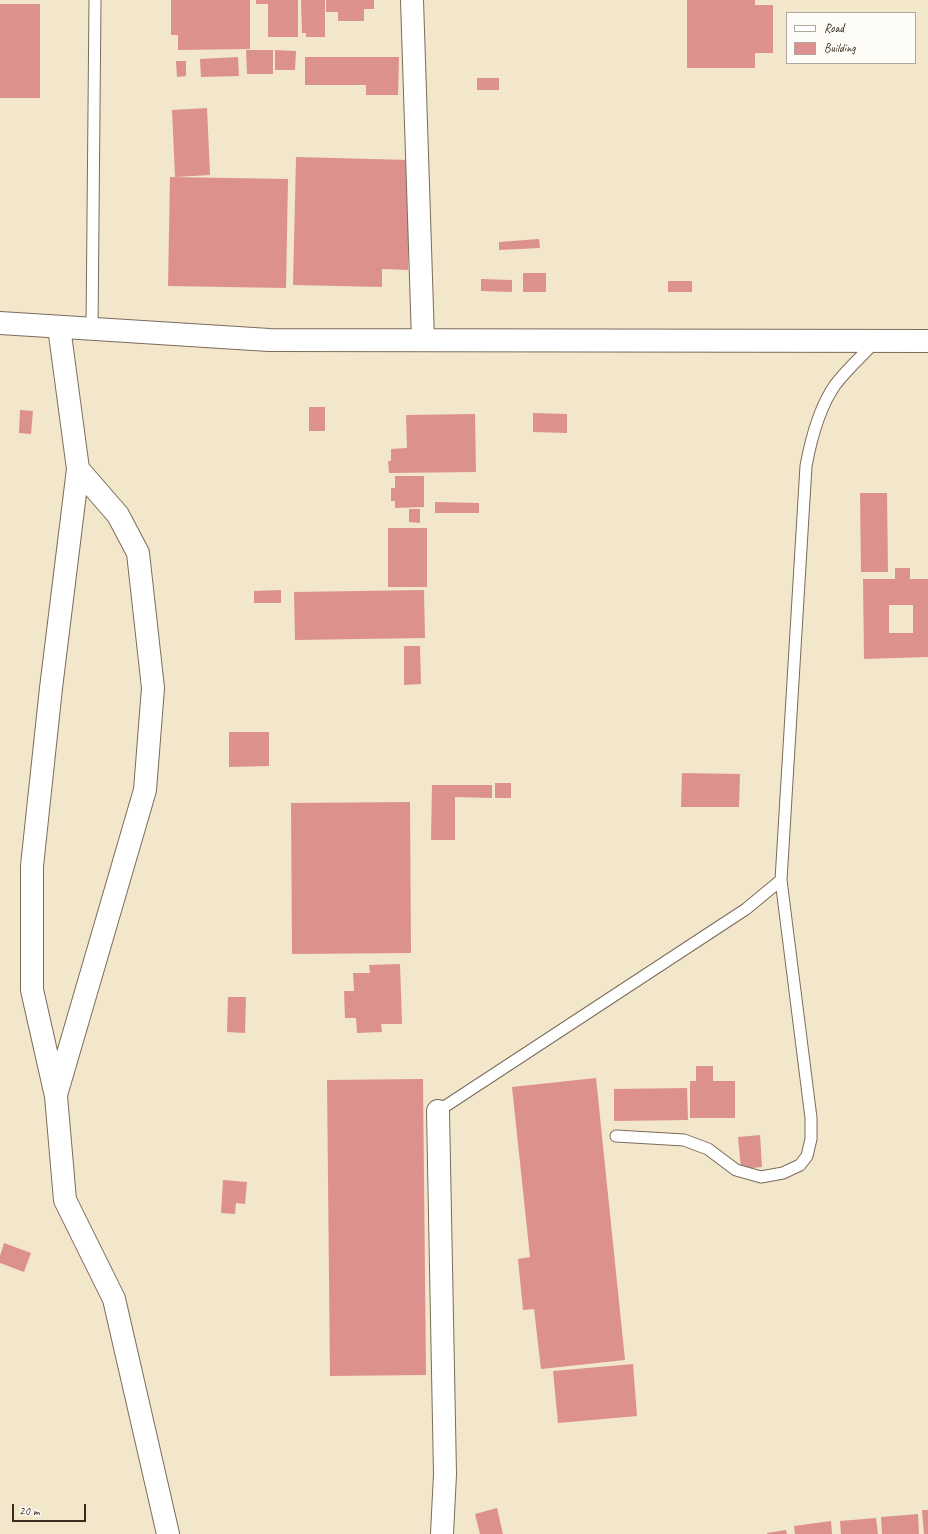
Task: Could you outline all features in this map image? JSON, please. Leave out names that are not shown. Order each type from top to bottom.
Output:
[{"type":"street","points":[[412,0],[423,340]]},
{"type":"street","points":[[0,323],[269,340],[928,341]]},
{"type":"street","points":[[59,327],[78,469],[52,680],[32,866],[32,990],[56,1096],[65,1200],[114,1299],[168,1534]]},
{"type":"street","points":[[56,1096],[145,790],[153,688],[138,553],[118,515],[78,469]]},
{"type":"street","points":[[438,1111],[445,1474],[442,1534]]},
{"type":"lane","points":[[92,329],[95,0]]},
{"type":"lane","points":[[616,1136],[684,1140],[708,1149],[736,1170],[761,1177],[783,1173],[800,1165],[808,1156],[811,1139],[811,1118],[781,880],[804,495],[808,455],[814,432],[835,386],[876,342]]},
{"type":"lane","points":[[438,1111],[746,909],[781,880]]},
{"type":"building","points":[[171,0],[250,0],[250,49],[178,50],[178,35],[171,35]]},
{"type":"building","points":[[256,0],[298,0],[298,37],[268,37],[268,4],[256,4]]},
{"type":"building","points":[[301,0],[325,0],[325,37],[306,37],[306,33],[302,33]]},
{"type":"building","points":[[326,0],[374,0],[374,9],[364,9],[364,21],[338,21],[338,12],[326,12]]},
{"type":"building","points":[[687,0],[755,0],[755,5],[773,5],[773,53],[755,53],[755,68],[687,68]]},
{"type":"building","points":[[0,4],[40,4],[40,98],[0,98]]},
{"type":"building","points":[[246,50],[273,50],[273,74],[247,74]]},
{"type":"building","points":[[275,50],[296,51],[295,70],[275,70]]},
{"type":"building","points":[[238,57],[239,76],[201,77],[200,59]]},
{"type":"building","points":[[305,57],[399,57],[398,95],[366,95],[366,85],[305,85]]},
{"type":"building","points":[[176,61],[186,61],[186,76],[177,77]]},
{"type":"building","points":[[477,78],[499,78],[499,90],[477,90]]},
{"type":"building","points":[[207,108],[210,175],[175,177],[172,110]]},
{"type":"building","points":[[296,157],[410,160],[408,270],[382,269],[382,287],[293,285]]},
{"type":"building","points":[[170,177],[288,179],[286,288],[168,286]]},
{"type":"building","points":[[539,239],[540,248],[499,250],[499,242]]},
{"type":"building","points":[[523,273],[546,273],[546,292],[523,292]]},
{"type":"building","points":[[481,279],[512,280],[512,292],[481,291]]},
{"type":"building","points":[[668,281],[692,281],[692,292],[668,292]]},
{"type":"building","points":[[309,407],[325,407],[325,431],[309,431]]},
{"type":"building","points":[[20,410],[33,411],[31,434],[19,433]]},
{"type":"building","points":[[533,413],[567,414],[567,433],[533,432]]},
{"type":"building","points":[[475,414],[476,472],[389,473],[388,461],[391,461],[391,449],[407,448],[406,415]]},
{"type":"building","points":[[395,476],[424,476],[424,507],[395,508],[395,501],[391,501],[391,488],[395,488]]},
{"type":"building","points":[[860,493],[887,493],[888,572],[861,572]]},
{"type":"building","points":[[435,502],[479,503],[479,513],[435,513]]},
{"type":"building","points":[[409,509],[420,509],[420,523],[409,522]]},
{"type":"building","points":[[388,528],[427,528],[427,587],[388,587]]},
{"type":"building","points":[[895,568],[910,568],[910,579],[928,579],[928,657],[864,659],[863,579],[895,579]],"holes":[[[889,605],[913,605],[913,633],[889,633]]]},
{"type":"building","points":[[281,590],[281,603],[254,603],[254,591]]},
{"type":"building","points":[[424,590],[425,638],[295,640],[294,592]]},
{"type":"building","points":[[404,646],[420,646],[421,684],[404,685]]},
{"type":"building","points":[[229,732],[269,732],[269,766],[229,767]]},
{"type":"building","points":[[682,773],[740,774],[739,807],[681,807]]},
{"type":"building","points":[[495,783],[511,783],[511,798],[495,798]]},
{"type":"building","points":[[432,785],[492,785],[492,798],[455,797],[455,840],[431,840]]},
{"type":"building","points":[[410,802],[411,953],[292,954],[291,803]]},
{"type":"building","points":[[400,964],[402,1024],[381,1024],[382,1032],[357,1033],[356,1018],[345,1018],[344,991],[354,991],[353,973],[370,973],[369,965]]},
{"type":"building","points":[[228,997],[246,997],[245,1033],[227,1032]]},
{"type":"building","points":[[696,1066],[713,1066],[713,1081],[735,1081],[735,1118],[690,1118],[690,1081],[696,1081]]},
{"type":"building","points":[[596,1078],[625,1360],[541,1369],[534,1309],[523,1310],[518,1259],[530,1257],[512,1087]]},
{"type":"building","points":[[423,1079],[426,1375],[330,1376],[327,1080]]},
{"type":"building","points":[[687,1088],[688,1120],[614,1121],[614,1089]]},
{"type":"building","points":[[760,1135],[762,1167],[741,1169],[738,1137]]},
{"type":"building","points":[[223,1180],[247,1182],[245,1204],[236,1203],[235,1214],[221,1213]]},
{"type":"building","points":[[4,1243],[31,1253],[24,1272],[0,1263],[0,1256]]},
{"type":"building","points":[[633,1364],[637,1416],[558,1423],[553,1371]]},
{"type":"building","points":[[497,1508],[503,1534],[480,1534],[475,1514]]},
{"type":"building","points":[[922,1510],[928,1510],[928,1534],[924,1534]]},
{"type":"building","points":[[918,1514],[919,1534],[882,1534],[881,1517]]},
{"type":"building","points":[[876,1518],[878,1534],[841,1534],[840,1521]]},
{"type":"building","points":[[831,1521],[832,1534],[795,1534],[794,1526]]},
{"type":"building","points":[[786,1530],[787,1534],[767,1534],[767,1533]]}]
